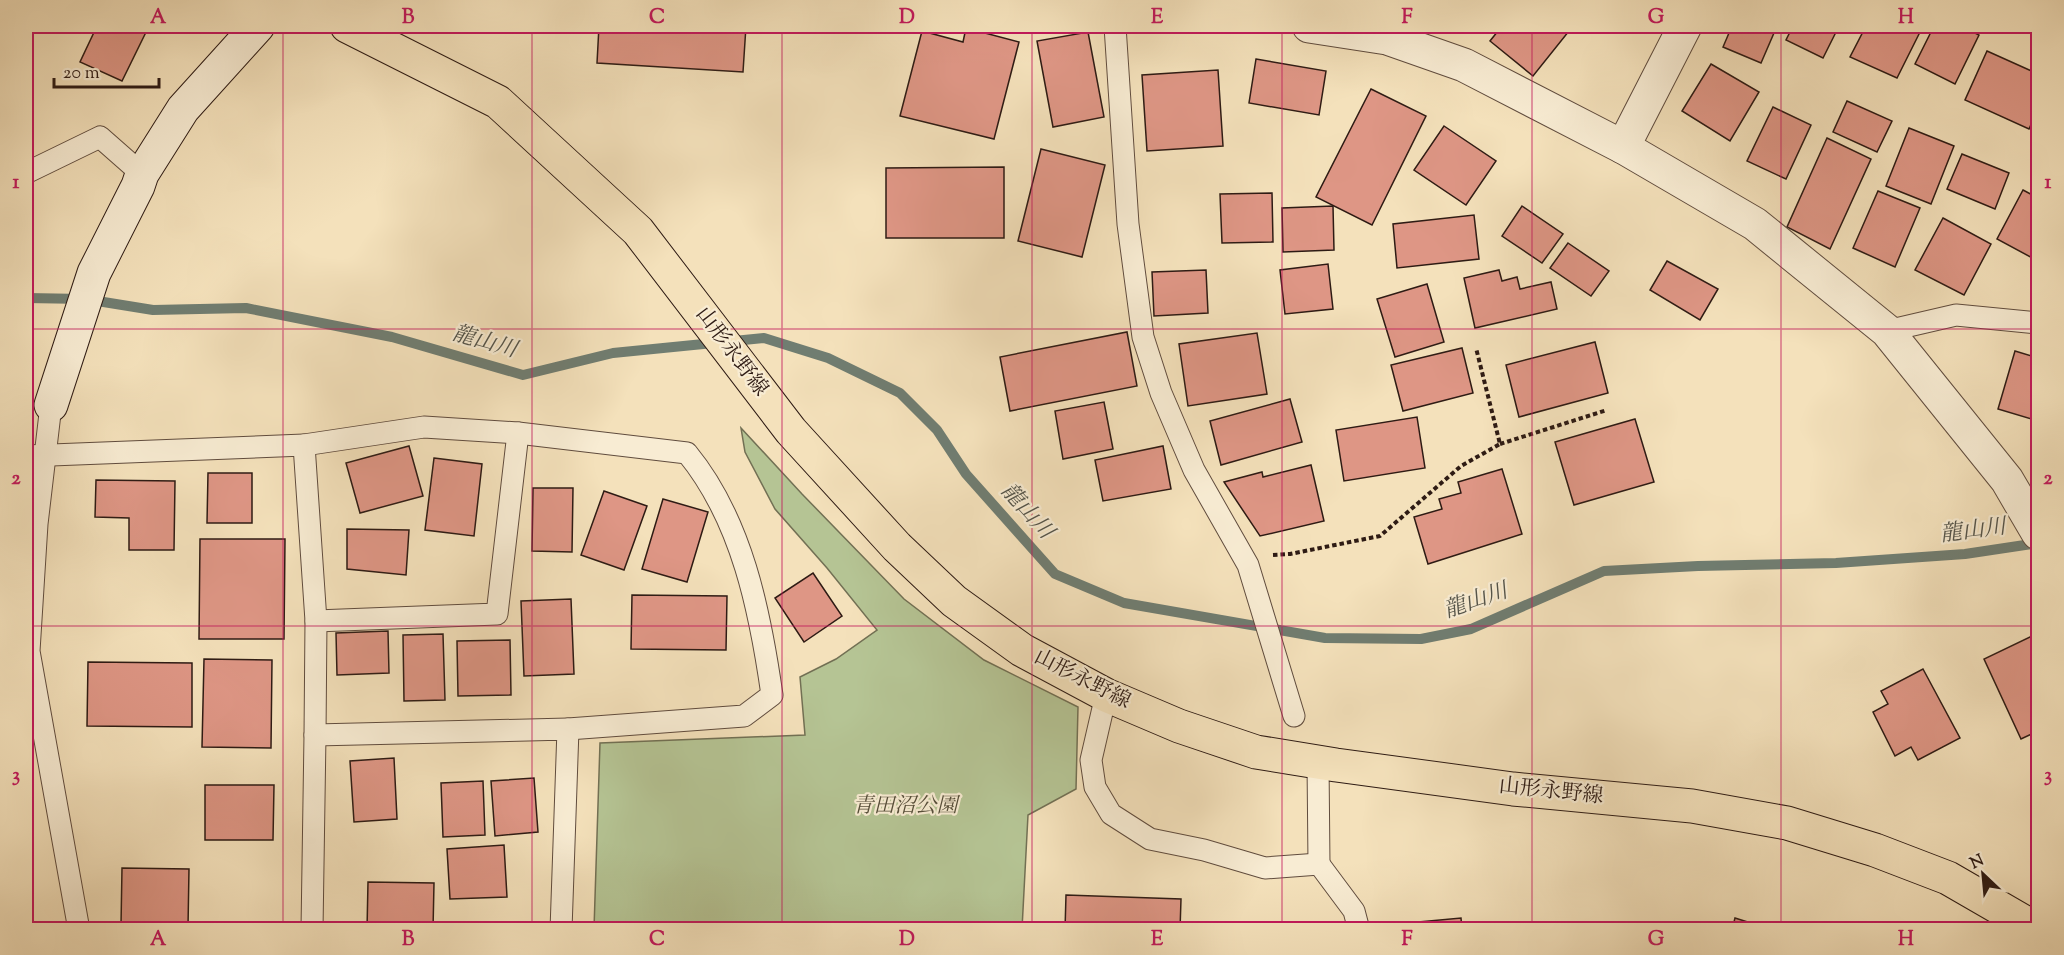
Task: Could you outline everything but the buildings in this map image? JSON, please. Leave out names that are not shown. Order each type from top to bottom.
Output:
[{"type":"main road","name":"山形永野線","points":[[347,26],[498,102],[638,231],[790,431],[897,547],[954,601],[1022,650],[1106,695],[1179,726],[1256,752],[1513,789],[1692,806],[1787,823],[1875,850],[1948,878],[2038,930]]},
{"type":"street","points":[[51,405],[94,273],[140,180],[183,109],[258,26]]},
{"type":"street","points":[[1309,26],[1387,39],[1464,65],[1623,147],[1755,224],[1887,331],[2007,480],[2038,533]]},
{"type":"street","points":[[1623,147],[1685,26]]},
{"type":"lane","points":[[1115,26],[1128,224],[1143,338],[1161,393],[1194,470],[1245,560],[1294,716]]},
{"type":"lane","points":[[26,173],[100,137],[140,180]]},
{"type":"lane","points":[[1887,331],[1956,315],[2038,323]]},
{"type":"lane","points":[[51,405],[35,455],[37,524],[29,651],[79,930]]},
{"type":"lane","points":[[35,455],[304,445],[424,427],[518,433],[687,453],[704,475],[741,549],[765,644],[772,695],[744,716],[568,729],[315,735]]},
{"type":"lane","points":[[316,621],[496,614],[518,433]]},
{"type":"lane","points":[[304,445],[316,621],[312,930]]},
{"type":"lane","points":[[1106,695],[1091,760],[1095,787],[1111,814],[1150,839],[1204,850],[1266,868],[1319,864]]},
{"type":"lane","points":[[561,930],[568,729]]},
{"type":"lane","points":[[1318,762],[1319,864],[1354,911],[1359,930]]},
{"type":"path","points":[[1476,348],[1500,444]]},
{"type":"path","points":[[1245,560],[1290,554],[1380,536],[1461,466],[1500,444],[1607,410]]},
{"type":"green space","name":"青田沼公園","points":[[741,428],[904,599],[984,660],[1078,707],[1076,789],[1028,815],[1022,929],[594,929],[600,743],[805,735],[800,677],[836,659],[877,630],[775,509],[745,452]]},
{"type":"waterway","name":"龍山川","points":[[26,298],[85,299],[153,310],[246,308],[392,337],[523,375],[613,353],[764,338],[828,358],[900,393],[937,430],[966,474],[1055,574],[1124,603],[1325,638],[1421,639],[1471,629],[1604,571],[1836,563],[1965,554],[2038,543]]}]
